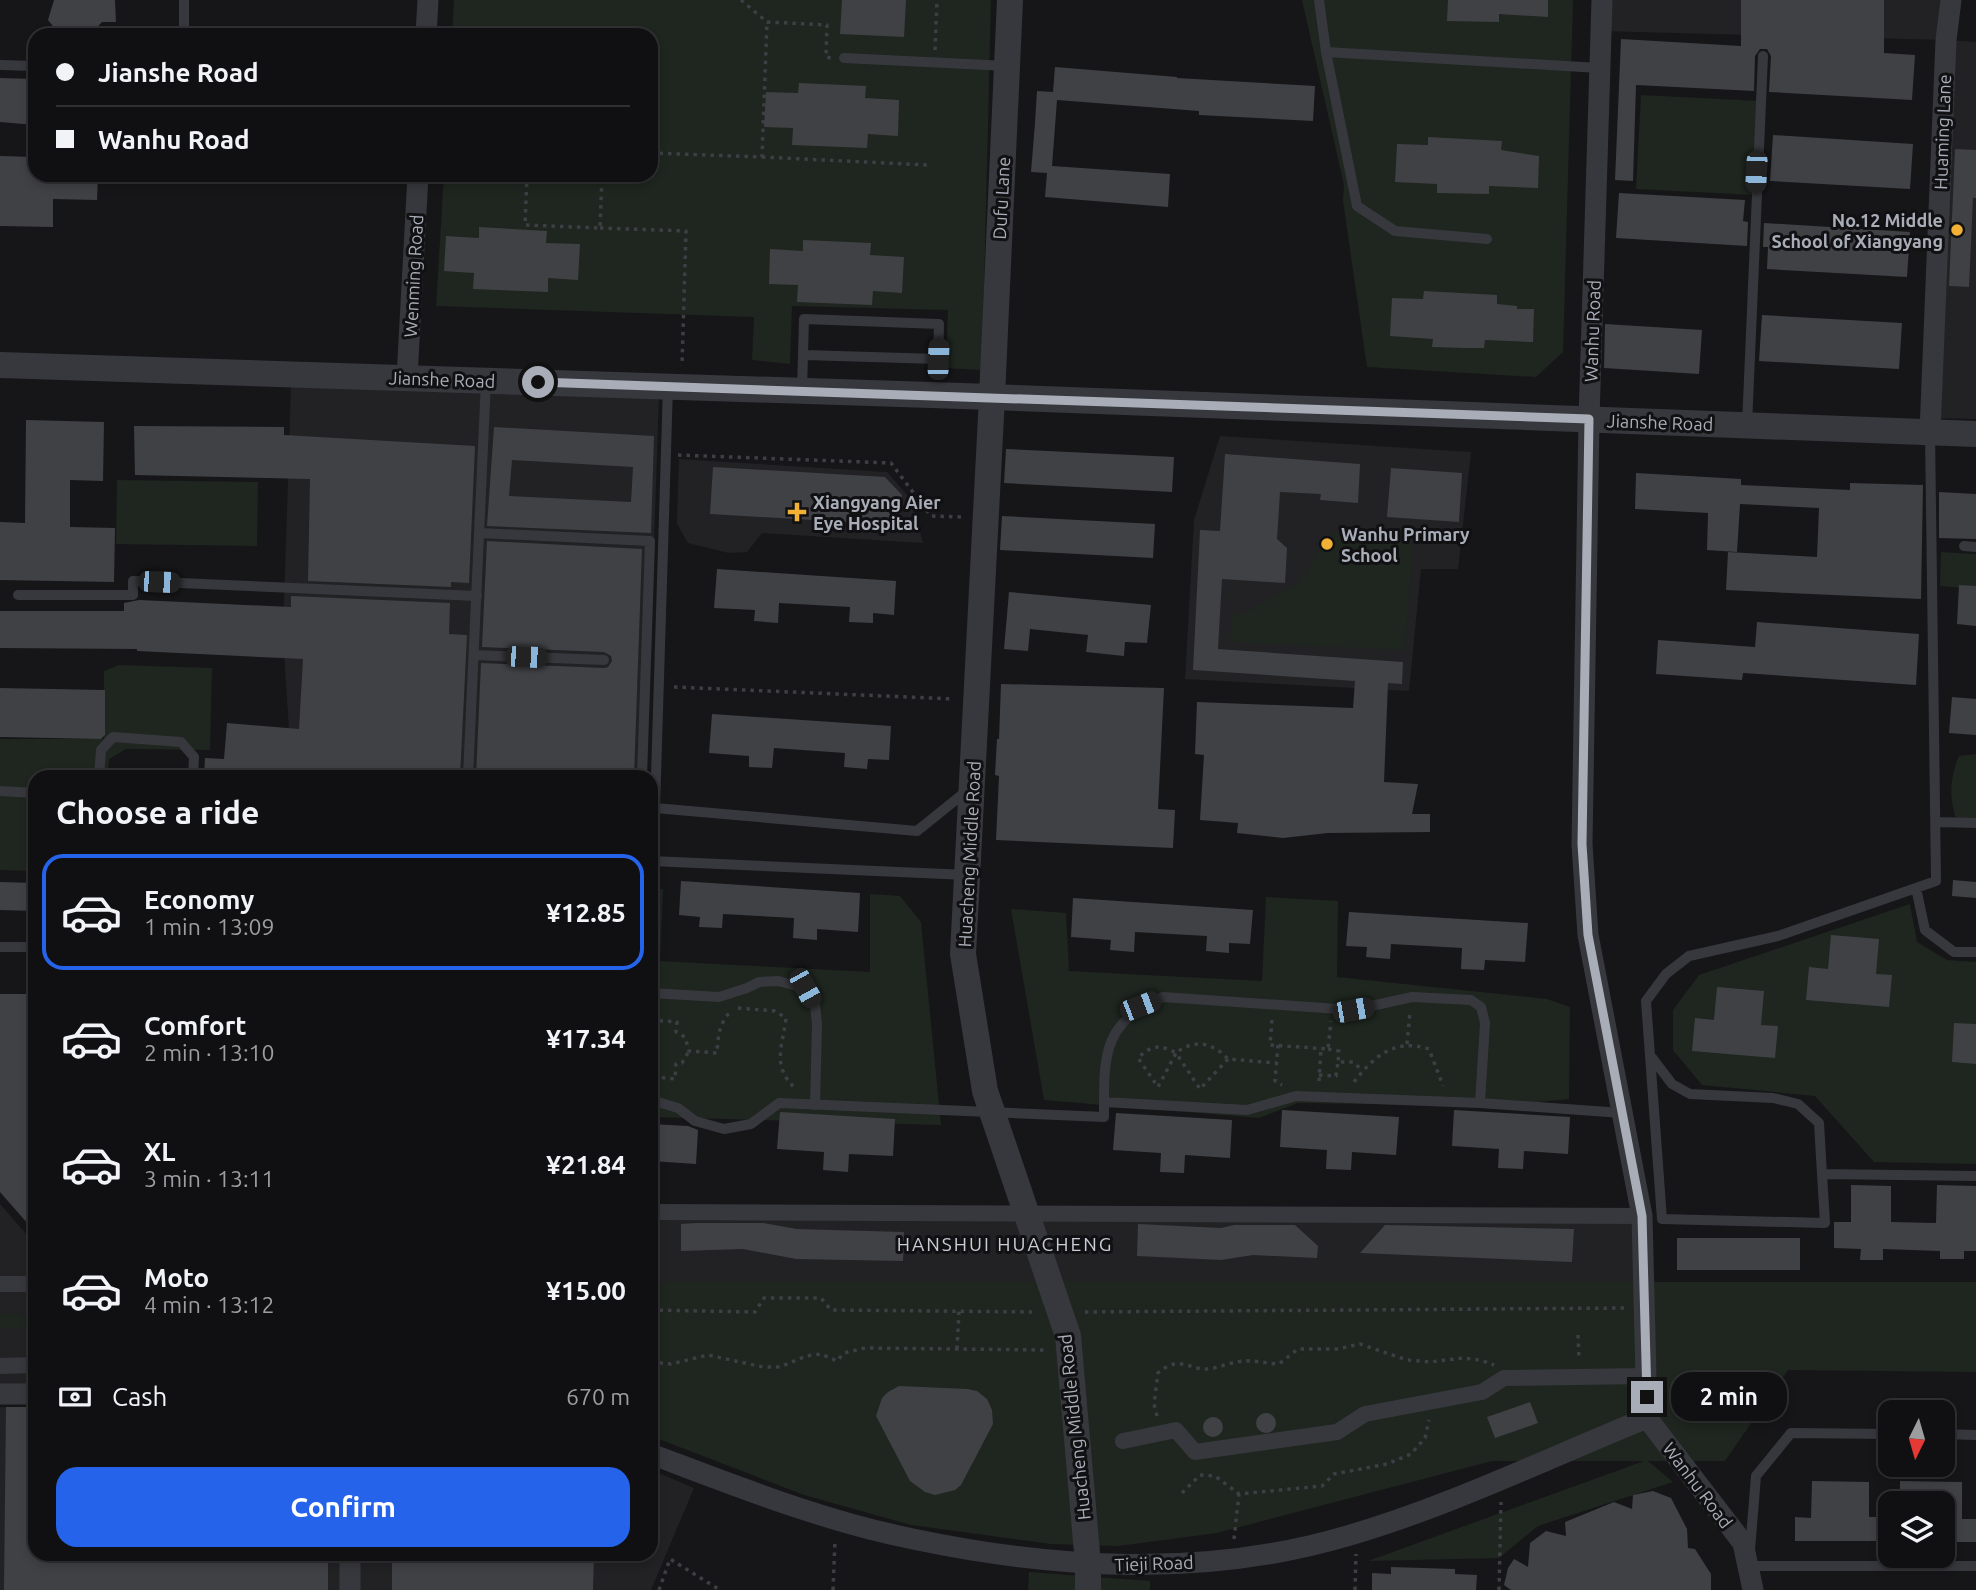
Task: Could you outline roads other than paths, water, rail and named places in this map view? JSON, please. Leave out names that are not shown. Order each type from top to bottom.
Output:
[{"type":"street","points":[[426,28],[428,0]]},
{"type":"street","name":"Dufu Lane","points":[[992,397],[1010,0]]},
{"type":"street","name":"Wanhu Road","points":[[1601,0],[1589,419],[1582,844],[1588,935],[1642,1216],[1647,1418],[1743,1543],[1754,1590]]},
{"type":"street","name":"Huaming Lane","points":[[1930,432],[1946,40],[1951,0]]},
{"type":"street","name":"Wenming Road","points":[[407,378],[418,182]]},
{"type":"street","points":[[0,348],[33,366]]},
{"type":"street","name":"Jianshe Road","points":[[0,365],[802,390],[1976,434]]},
{"type":"street","points":[[0,378],[33,366]]},
{"type":"street","name":"Huacheng Middle Road","points":[[992,397],[963,954],[985,1091],[1068,1336],[1088,1577]]},
{"type":"street","points":[[658,1212],[1642,1216]]},
{"type":"street","points":[[0,1284],[28,1284]]},
{"type":"street","points":[[0,1366],[28,1365]]},
{"type":"street","points":[[1123,1441],[1175,1430],[1195,1452],[1254,1446],[1337,1432],[1365,1414],[1482,1392],[1504,1378],[1647,1376]]},
{"type":"street","points":[[0,1394],[28,1394]]},
{"type":"street","name":"Tieji Road","points":[[658,1457],[725,1482],[911,1539],[1023,1558],[1088,1577],[1255,1556],[1357,1533],[1501,1479],[1647,1418]]},
{"type":"street","points":[[350,1561],[350,1590]]},
{"type":"lane","points":[[184,0],[184,28]]},
{"type":"lane","points":[[1319,0],[1326,52],[1357,206],[1395,231],[1487,239]]},
{"type":"lane","points":[[1326,52],[1600,68]]},
{"type":"lane","points":[[1747,425],[1763,56]]},
{"type":"lane","points":[[844,58],[1007,66]]},
{"type":"lane","points":[[0,65],[28,66]]},
{"type":"lane","points":[[802,390],[804,319],[939,324],[938,359],[804,355]]},
{"type":"lane","points":[[467,770],[485,380]]},
{"type":"lane","points":[[656,770],[666,454],[675,386]]},
{"type":"lane","points":[[1650,1054],[1672,1084],[1690,1094],[1773,1098],[1798,1104],[1819,1123],[1825,1223],[1662,1219],[1646,1001],[1666,974],[1689,956],[1778,936],[1936,881],[1930,432]]},
{"type":"lane","points":[[479,533],[650,541],[642,770]]},
{"type":"lane","points":[[1964,546],[1976,547]]},
{"type":"lane","points":[[18,595],[133,595],[133,581],[477,596]]},
{"type":"lane","points":[[474,655],[604,660]]},
{"type":"lane","points":[[100,770],[101,750],[113,737],[181,742],[194,757],[193,770]]},
{"type":"lane","points":[[658,808],[917,831],[972,787]]},
{"type":"lane","points":[[0,791],[28,793]]},
{"type":"lane","points":[[1936,822],[1976,823]]},
{"type":"lane","points":[[658,861],[967,874]]},
{"type":"lane","points":[[1916,888],[1925,930],[1954,952],[1976,952]]},
{"type":"lane","points":[[0,947],[28,947]]},
{"type":"lane","points":[[658,993],[719,997],[759,982],[778,981],[805,988],[815,1005],[817,1024],[815,1105]]},
{"type":"lane","points":[[658,1102],[678,1108],[695,1121],[724,1129],[751,1124],[779,1103],[1104,1117],[1104,1074],[1110,1041],[1121,1024],[1140,1006],[1163,997],[1353,1010],[1412,998],[1471,1000],[1480,1007],[1485,1023],[1480,1103]]},
{"type":"lane","points":[[1104,1102],[1247,1110],[1296,1096],[1447,1101],[1622,1113]]},
{"type":"lane","points":[[1822,1174],[1976,1176]]},
{"type":"lane","points":[[1878,1434],[1791,1433],[1756,1476],[1748,1567],[1976,1566]]},
{"type":"lane","points":[[1955,1434],[1976,1435]]},
{"type":"place","name":"No.12 Middle School of Xiangyang","points":[[1957,230]]},
{"type":"place","name":"Xiangyang Aier Eye Hospital","points":[[797,512]]},
{"type":"place","name":"Wanhu Primary School","points":[[1327,544]]},
{"type":"district","name":"HANSHUI HUACHENG","points":[[1005,1244]]}]
